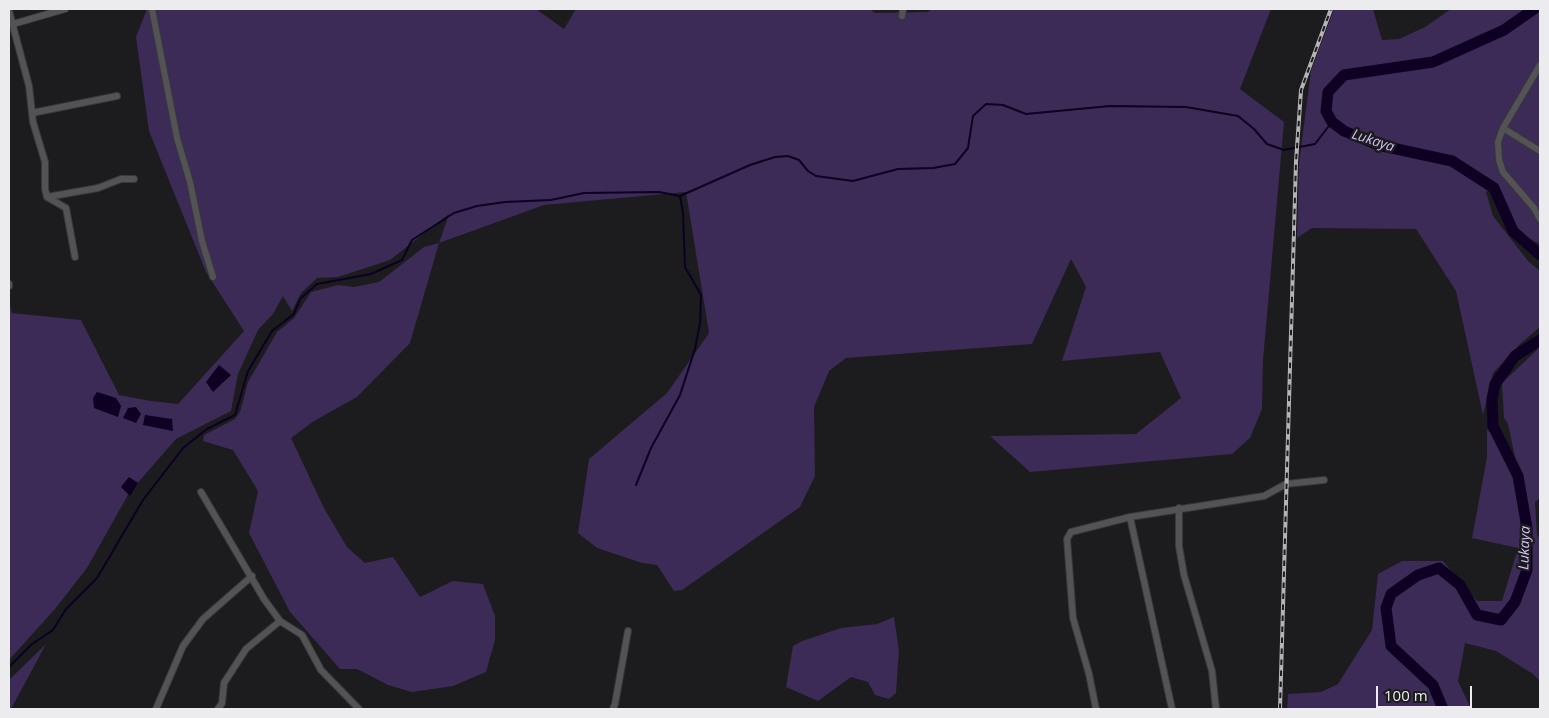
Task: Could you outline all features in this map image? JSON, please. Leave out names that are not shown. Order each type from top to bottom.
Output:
[{"type":"street","points":[[13,24],[65,9]]},
{"type":"street","points":[[152,9],[177,138],[190,182],[202,241],[213,278]]},
{"type":"street","points":[[902,16],[903,9]]},
{"type":"street","points":[[9,11],[29,86],[32,113],[44,162],[47,197]]},
{"type":"street","points":[[1540,64],[1503,128],[1498,142],[1500,166],[1540,219]]},
{"type":"street","points":[[32,113],[117,96]]},
{"type":"street","points":[[1503,128],[1540,151]]},
{"type":"street","points":[[47,197],[98,188],[120,179],[134,180]]},
{"type":"street","points":[[47,197],[66,208],[75,257]]},
{"type":"street","points":[[1096,709],[1089,674],[1073,618],[1068,536],[1074,530],[1130,517],[1264,496],[1286,484],[1324,480]]},
{"type":"street","points":[[201,492],[212,508],[228,542],[280,621],[302,635],[322,670],[359,709]]},
{"type":"street","points":[[1179,508],[1179,546],[1184,576],[1210,664],[1216,709]]},
{"type":"street","points":[[1130,517],[1172,709]]},
{"type":"street","points":[[156,709],[183,646],[203,619],[252,576]]},
{"type":"street","points":[[218,709],[222,703],[224,684],[246,649],[280,621]]},
{"type":"street","points":[[612,709],[615,704],[628,631]]},
{"type":"shaded area","points":[[147,9],[536,9],[564,29],[576,9],[870,9],[875,13],[928,12],[932,9],[1271,9],[1240,89],[1284,122],[1263,360],[1262,409],[1250,438],[1232,454],[1030,472],[990,436],[1136,434],[1181,398],[1160,352],[1062,361],[1086,287],[1071,259],[1032,344],[846,358],[829,371],[814,407],[815,476],[800,507],[682,590],[674,591],[657,565],[642,563],[597,548],[578,533],[589,459],[667,393],[709,333],[686,192],[544,205],[439,243],[449,214],[390,260],[338,277],[317,278],[301,293],[292,311],[283,296],[273,314],[258,330],[238,374],[231,411],[176,439],[129,493],[87,568],[55,609],[9,660],[9,301],[12,313],[81,320],[119,395],[151,401],[178,404],[244,331],[206,272],[149,131],[136,37]]},
{"type":"shaded area","points":[[1334,9],[1373,9],[1382,40],[1399,39],[1425,27],[1451,9],[1540,9],[1540,146],[1507,129],[1540,153],[1540,244],[1520,234],[1497,187],[1486,192],[1493,216],[1528,261],[1540,271],[1540,327],[1519,345],[1493,373],[1483,415],[1456,291],[1416,229],[1312,228],[1297,238],[1299,163],[1311,71]]},
{"type":"shaded area","points":[[439,243],[410,343],[357,397],[314,421],[291,438],[324,508],[347,547],[365,563],[393,557],[420,597],[453,581],[483,584],[495,616],[495,640],[486,672],[453,686],[412,692],[388,685],[357,669],[340,669],[290,612],[249,533],[258,491],[233,450],[203,441],[204,435],[235,419],[240,412],[248,382],[277,332],[294,318],[311,292],[338,285],[354,287],[379,282],[424,247]]},
{"type":"shaded area","points":[[1540,347],[1540,498],[1535,502],[1537,535],[1540,539],[1540,681],[1533,674],[1496,651],[1465,643],[1458,681],[1471,709],[1287,709],[1288,694],[1321,692],[1338,684],[1372,630],[1378,574],[1402,561],[1443,561],[1477,601],[1502,601],[1518,548],[1472,538],[1487,457],[1487,429],[1516,462],[1508,424],[1504,418],[1502,383]]},
{"type":"shaded area","points":[[219,365],[231,375],[213,392],[206,382]]},
{"type":"shaded area","points":[[97,392],[116,398],[121,406],[118,417],[94,408],[93,398]]},
{"type":"shaded area","points":[[136,407],[141,414],[136,423],[123,418],[128,408]]},
{"type":"shaded area","points":[[145,415],[172,419],[173,431],[143,425]]},
{"type":"shaded area","points":[[129,477],[138,483],[130,496],[121,487]]},
{"type":"shaded area","points":[[894,617],[899,651],[896,693],[889,699],[875,695],[868,682],[851,677],[818,701],[786,687],[793,646],[802,641],[841,628],[877,624]]},
{"type":"shaded area","points":[[46,644],[11,709],[9,709],[9,680]]},
{"type":"waterway","name":"Lukaya","points":[[1534,9],[1504,30],[1433,62],[1344,75],[1328,92],[1326,111],[1332,122],[1344,131],[1378,145],[1452,161],[1494,188],[1513,231],[1540,255]]},
{"type":"waterway","points":[[9,667],[32,644],[53,630],[66,609],[97,578],[143,500],[183,448],[207,429],[235,415],[248,371],[272,331],[294,314],[300,299],[317,284],[371,274],[402,260],[412,240],[454,213],[477,206],[505,202],[551,200],[584,193],[659,192],[680,196],[750,165],[775,157],[788,156],[799,160],[808,171],[816,176],[853,181],[898,169],[933,168],[955,164],[968,148],[973,116],[986,104],[1003,105],[1026,114],[1110,106],[1186,107],[1238,116],[1254,129],[1267,144],[1284,150],[1315,144],[1332,122]]},
{"type":"waterway","points":[[636,485],[651,448],[680,395],[695,349],[700,323],[701,295],[685,267],[683,213],[680,196]]},
{"type":"waterway","name":"Lukaya","points":[[1443,709],[1433,685],[1391,646],[1386,608],[1391,594],[1418,575],[1439,568],[1460,585],[1477,615],[1501,620],[1515,602],[1527,570],[1527,528],[1518,476],[1493,426],[1492,399],[1495,384],[1515,356],[1540,340]]},
{"type":"railway","points":[[1280,709],[1296,162],[1301,90],[1331,9]]}]
